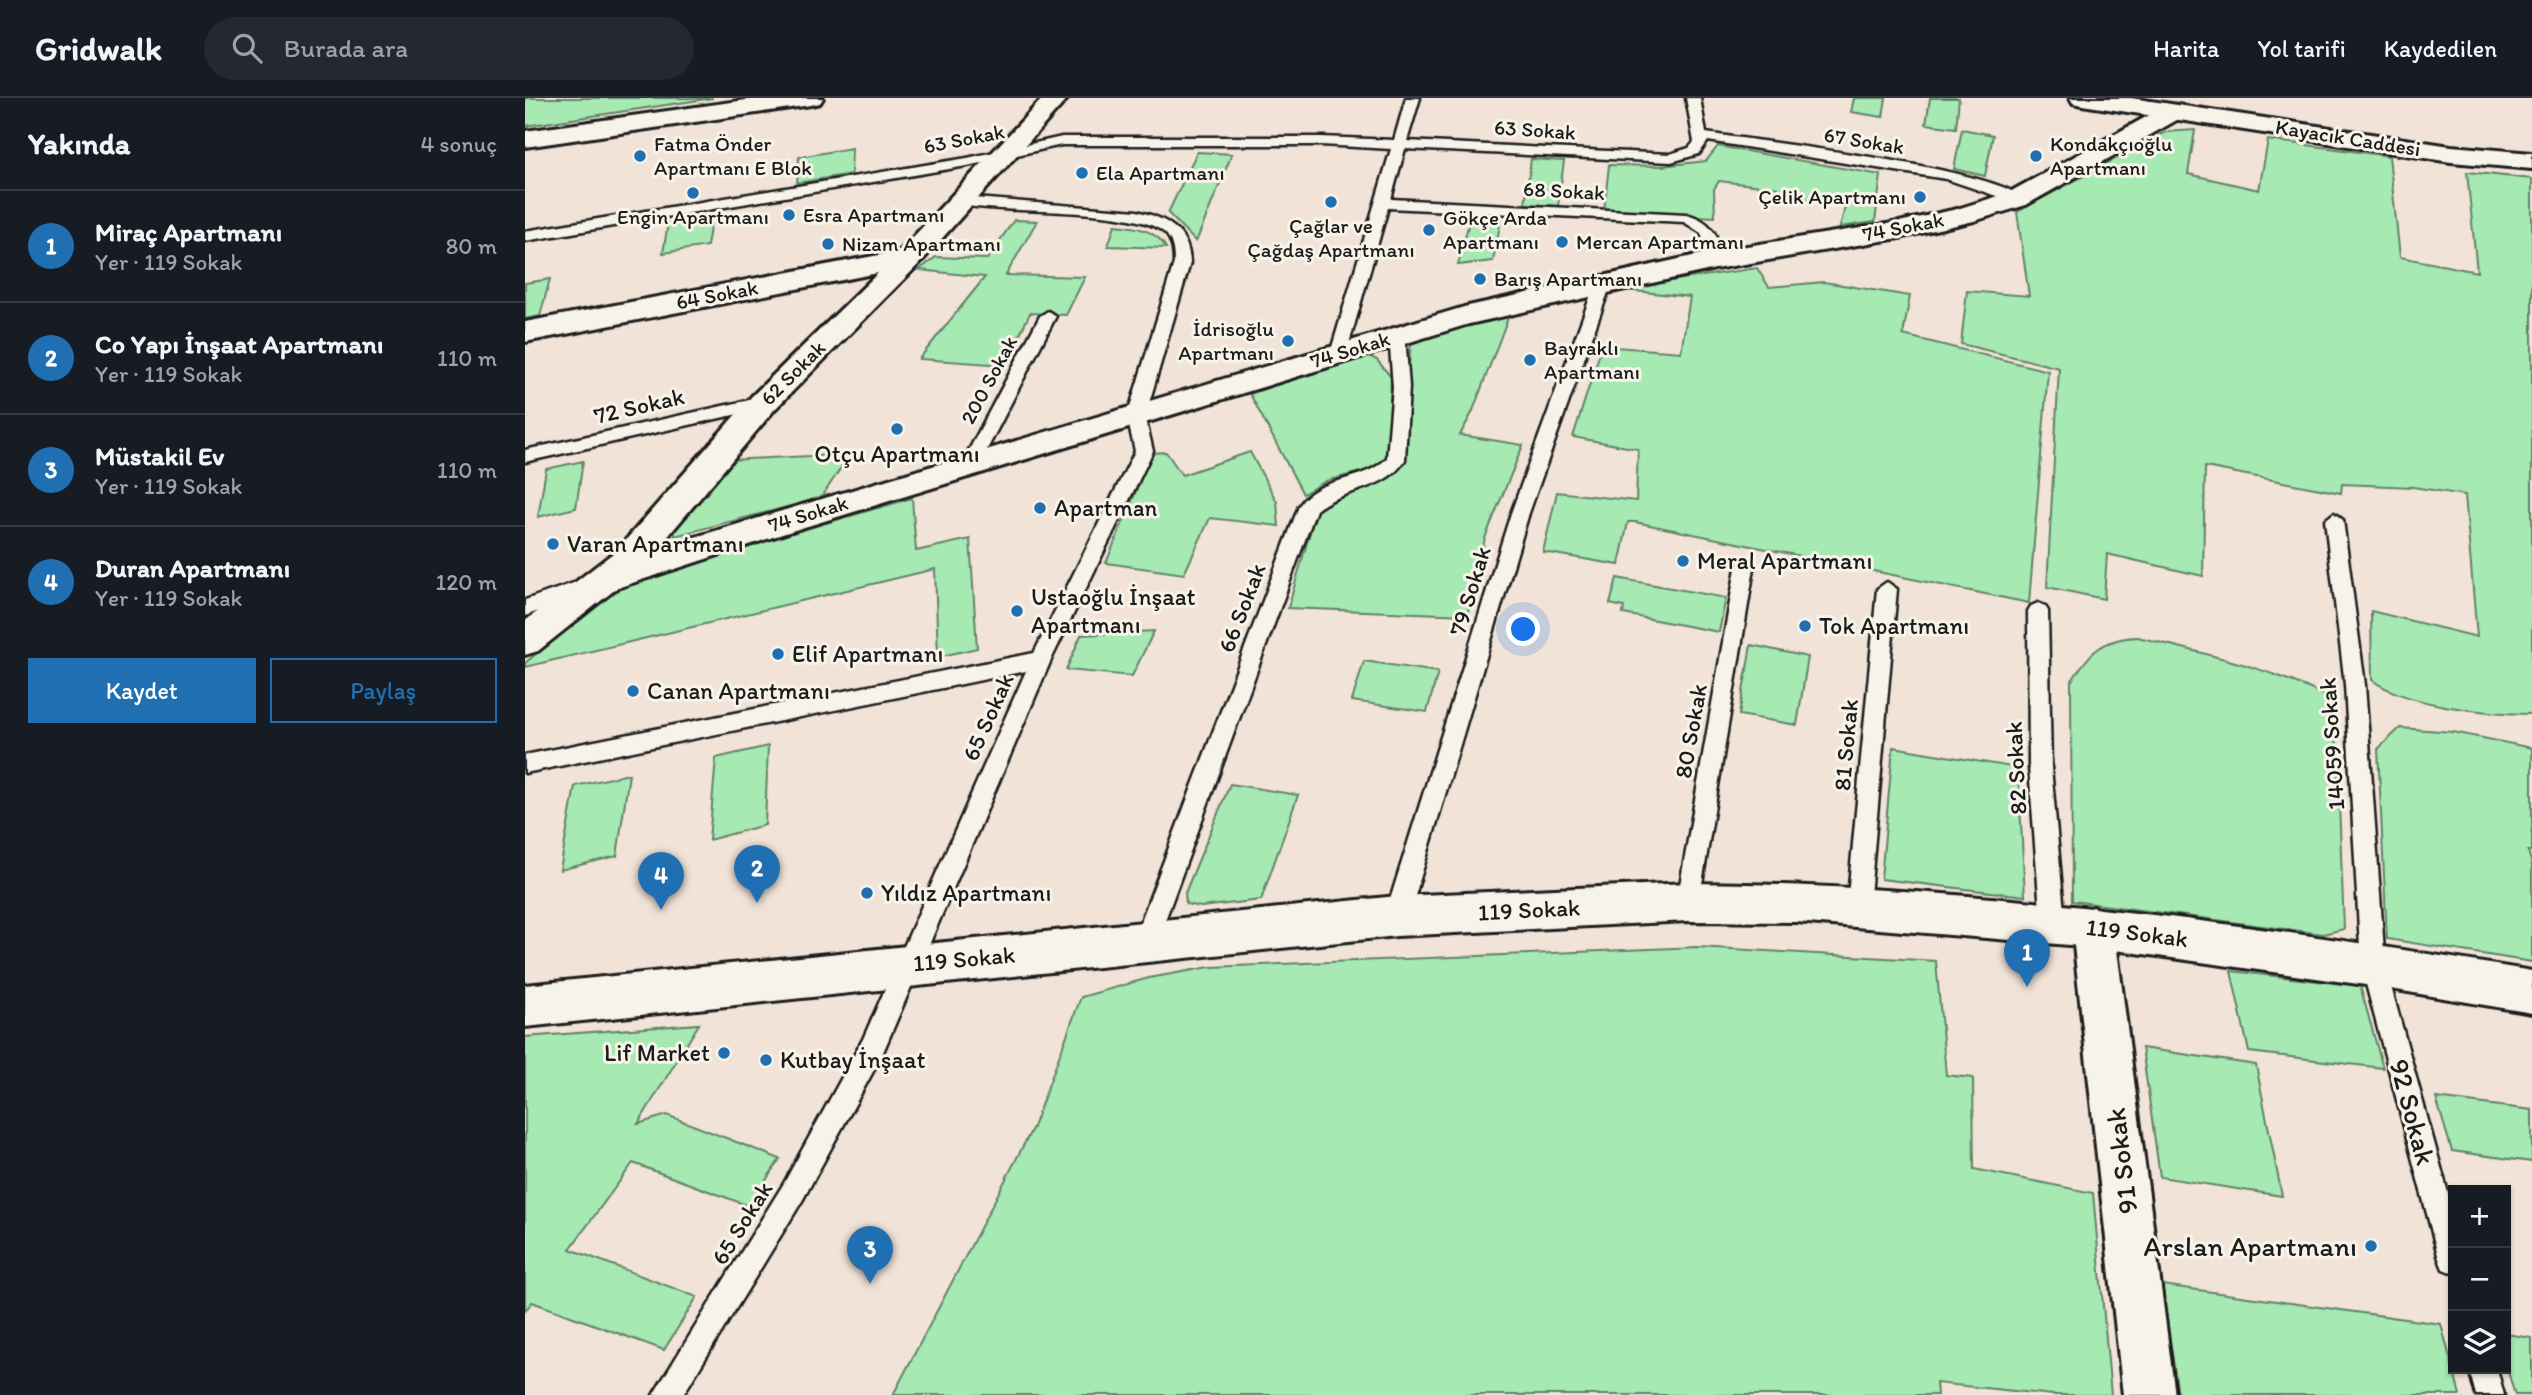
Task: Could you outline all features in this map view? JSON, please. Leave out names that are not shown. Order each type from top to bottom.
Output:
[{"type":"street","points":[[525,139],[811,98]]},
{"type":"street","name":"62 Sokak","points":[[525,641],[609,577],[644,544],[707,464],[763,403],[909,258],[1056,98]]},
{"type":"street","name":"Kayacık Caddesi","points":[[2082,98],[2145,102],[2175,111],[2451,154],[2532,161]]},
{"type":"street","name":"74 Sokak","points":[[609,577],[1464,316],[1715,260],[1899,230],[2017,199],[2175,111]]},
{"type":"street","name":"64 Sokak","points":[[525,332],[909,258]]},
{"type":"street","name":"119 Sokak","points":[[525,1006],[909,964],[1397,916],[1688,902],[1796,903],[2073,925],[2373,965],[2532,992]]},
{"type":"street","name":"91 Sokak","points":[[2073,925],[2149,1395]]},
{"type":"lane","points":[[1338,354],[1413,98]]},
{"type":"lane","points":[[1693,98],[1700,136]]},
{"type":"lane","name":"63 Sokak","points":[[525,236],[1005,154],[1034,146],[1082,140],[1400,143],[1655,159],[1689,154],[1699,147],[1700,136]]},
{"type":"lane","name":"67 Sokak","points":[[1700,136],[1956,177],[2017,199]]},
{"type":"lane","name":"65 Sokak","points":[[667,1395],[793,1192],[871,1048],[1041,660],[1144,451],[1136,417],[1182,263],[1183,251],[1177,236],[1158,222],[1137,215],[962,201]]},
{"type":"lane","name":"68 Sokak","points":[[1383,203],[1686,218],[1710,232],[1715,260]]},
{"type":"lane","name":"79 Sokak","points":[[1397,916],[1520,513],[1603,284]]},
{"type":"lane","name":"200 Sokak","points":[[970,465],[1048,316]]},
{"type":"lane","name":"66 Sokak","points":[[1145,942],[1308,506],[1329,490],[1379,477],[1396,460],[1401,387],[1397,335]]},
{"type":"lane","name":"72 Sokak","points":[[525,456],[763,403]]},
{"type":"lane","name":"14059 Sokak","points":[[2334,520],[2355,685],[2373,965]]},
{"type":"lane","name":"80 Sokak","points":[[1688,902],[1745,568]]},
{"type":"lane","name":"74 Sokak","points":[[525,608],[609,577]]},
{"type":"lane","name":"81 Sokak","points":[[1858,907],[1887,589]]},
{"type":"lane","name":"82 Sokak","points":[[2038,611],[2040,767],[2073,925]]},
{"type":"lane","points":[[525,764],[1041,660]]},
{"type":"lane","name":"92 Sokak","points":[[2373,965],[2450,1248]]},
{"type":"lane","points":[[2484,1374],[2490,1395]]},
{"type":"green space","points":[[525,98],[713,98],[525,126]]},
{"type":"green space","points":[[1854,98],[1886,98],[1883,117],[1851,112]]},
{"type":"green space","points":[[1930,98],[1959,98],[1956,128],[1926,124]]},
{"type":"green space","points":[[1962,129],[1993,135],[1985,176],[1954,169]]},
{"type":"green space","points":[[2195,130],[2188,174],[2259,190],[2268,140],[2389,156],[2400,257],[2477,272],[2467,172],[2532,179],[2532,714],[2449,707],[2406,696],[2372,680],[2371,611],[2477,637],[2465,495],[2413,487],[2342,484],[2341,493],[2205,467],[2203,576],[2107,554],[2104,599],[2047,587],[2059,368],[1961,344],[1967,291],[2029,296],[2017,212],[2165,132]]},
{"type":"green space","points":[[1718,146],[1881,175],[1875,222],[1840,227],[1846,203],[1778,197],[1778,188],[1719,181],[1714,189],[1715,217],[1604,211],[1609,165],[1662,166],[1706,161]]},
{"type":"green space","points":[[852,148],[851,174],[797,183],[799,157]]},
{"type":"green space","points":[[1197,152],[1232,154],[1196,242],[1168,213]]},
{"type":"green space","points":[[1531,159],[1564,161],[1558,206],[1525,204]]},
{"type":"green space","points":[[712,216],[707,246],[663,253],[668,223]]},
{"type":"green space","points":[[1470,218],[1501,220],[1493,261],[1458,265]]},
{"type":"green space","points":[[1014,220],[1037,221],[1006,275],[1085,277],[1066,315],[1030,313],[1005,365],[919,359],[985,277],[919,270],[936,257],[987,259]]},
{"type":"green space","points":[[1115,225],[1151,233],[1166,248],[1108,246]]},
{"type":"green space","points":[[1757,268],[1769,287],[1824,282],[1910,296],[1903,335],[2048,371],[2029,603],[1635,522],[1628,522],[1619,565],[1543,552],[1557,492],[1636,501],[1638,449],[1573,437],[1602,346],[1681,352],[1690,297],[1615,289]]},
{"type":"green space","points":[[550,279],[540,316],[525,319],[525,283]]},
{"type":"green space","points":[[1509,315],[1472,413],[1460,435],[1523,445],[1485,538],[1467,615],[1288,608],[1316,512],[1327,496],[1401,460],[1411,341]]},
{"type":"green space","points":[[1363,353],[1377,360],[1391,377],[1388,456],[1379,467],[1326,481],[1303,494],[1250,394]]},
{"type":"green space","points":[[1166,452],[1182,475],[1250,452],[1277,502],[1279,526],[1210,518],[1184,574],[1106,563],[1152,453]]},
{"type":"green space","points":[[850,454],[821,498],[675,536],[675,530],[728,460]]},
{"type":"green space","points":[[583,461],[576,508],[538,517],[546,469]]},
{"type":"green space","points":[[912,498],[916,551],[970,539],[977,648],[938,657],[935,569],[525,667],[525,663],[613,590],[646,576]]},
{"type":"green space","points":[[1617,578],[1726,598],[1719,632],[1623,614],[1624,607],[1610,604]]},
{"type":"green space","points":[[1154,631],[1132,676],[1066,670],[1081,635]]},
{"type":"green space","points":[[2138,637],[2214,656],[2288,679],[2335,701],[2344,929],[2323,934],[2072,901],[2071,682],[2098,649],[2115,640]]},
{"type":"green space","points":[[1751,645],[1808,657],[1797,725],[1739,715]]},
{"type":"green space","points":[[1364,661],[1438,672],[1427,712],[1352,701]]},
{"type":"green space","points":[[2400,728],[2453,732],[2532,748],[2532,851],[2528,851],[2532,865],[2532,962],[2387,939],[2378,749]]},
{"type":"green space","points":[[768,746],[765,825],[709,840],[716,758]]},
{"type":"green space","points":[[1893,747],[2018,768],[2025,896],[1881,879]]},
{"type":"green space","points":[[629,774],[617,856],[560,870],[575,786]]},
{"type":"green space","points":[[1230,784],[1298,795],[1261,900],[1201,907],[1186,904],[1185,893]]},
{"type":"green space","points":[[1698,947],[1936,961],[1946,1075],[1973,1078],[1974,1169],[2093,1193],[2111,1395],[2053,1395],[1936,1383],[1937,1395],[893,1395],[1033,1127],[1081,997],[1149,978],[1210,967]]},
{"type":"green space","points":[[2231,971],[2360,986],[2383,1068],[2249,1052]]},
{"type":"green space","points":[[699,1024],[638,1124],[667,1115],[780,1159],[749,1206],[633,1163],[570,1249],[697,1297],[664,1350],[532,1302],[525,1311],[525,1037]]},
{"type":"green space","points":[[2142,1048],[2256,1065],[2282,1196],[2160,1177]]},
{"type":"green space","points":[[2436,1098],[2532,1110],[2532,1162],[2452,1151]]},
{"type":"green space","points":[[2162,1285],[2441,1324],[2448,1350],[2448,1374],[2454,1374],[2460,1395],[2178,1395]]},
{"type":"green space","points":[[2511,1335],[2532,1338],[2532,1395],[2515,1395],[2509,1374],[2511,1374]]},
{"type":"place","name":"Fatma Önder Apartmanı E Blok","points":[[640,156]]},
{"type":"place","name":"Kondakçıoğlu Apartmanı","points":[[2036,156]]},
{"type":"place","name":"Ela Apartmanı","points":[[1082,173]]},
{"type":"place","name":"Engin Apartmanı","points":[[693,193]]},
{"type":"place","name":"Çelik Apartmanı","points":[[1920,197]]},
{"type":"place","name":"Çağlar ve Çağdaş Apartmanı","points":[[1331,202]]},
{"type":"place","name":"Esra Apartmanı","points":[[789,215]]},
{"type":"place","name":"Gökçe Arda Apartmanı","points":[[1429,230]]},
{"type":"place","name":"Mercan Apartmanı","points":[[1562,242]]},
{"type":"place","name":"Nizam Apartmanı","points":[[828,244]]},
{"type":"place","name":"Barış Apartmanı","points":[[1480,279]]},
{"type":"place","name":"İdrisoğlu Apartmanı","points":[[1288,341]]},
{"type":"place","name":"Bayraklı Apartmanı","points":[[1530,360]]},
{"type":"place","name":"Otçu Apartmanı","points":[[897,429]]},
{"type":"place","name":"Apartman","points":[[1040,508]]},
{"type":"place","name":"Varan Apartmanı","points":[[553,544]]},
{"type":"place","name":"Meral Apartmanı","points":[[1683,561]]},
{"type":"place","name":"Ustaoğlu İnşaat Apartmanı","points":[[1017,611]]},
{"type":"place","name":"Tok Apartmanı","points":[[1805,626]]},
{"type":"place","name":"Elif Apartmanı","points":[[778,654]]},
{"type":"place","name":"Canan Apartmanı","points":[[633,691]]},
{"type":"place","name":"Yıldız Apartmanı","points":[[867,893]]},
{"type":"place","name":"Co Yapı İnşaat Apartmanı","points":[[757,903]]},
{"type":"place","name":"Duran Apartmanı","points":[[661,910]]},
{"type":"place","name":"Miraç Apartmanı","points":[[2027,987]]},
{"type":"place","name":"Lif Market","points":[[724,1053]]},
{"type":"place","name":"Kutbay İnşaat","points":[[766,1060]]},
{"type":"place","name":"Arslan Apartmanı","points":[[2371,1246]]},
{"type":"place","name":"Müstakil Ev","points":[[870,1284]]}]
